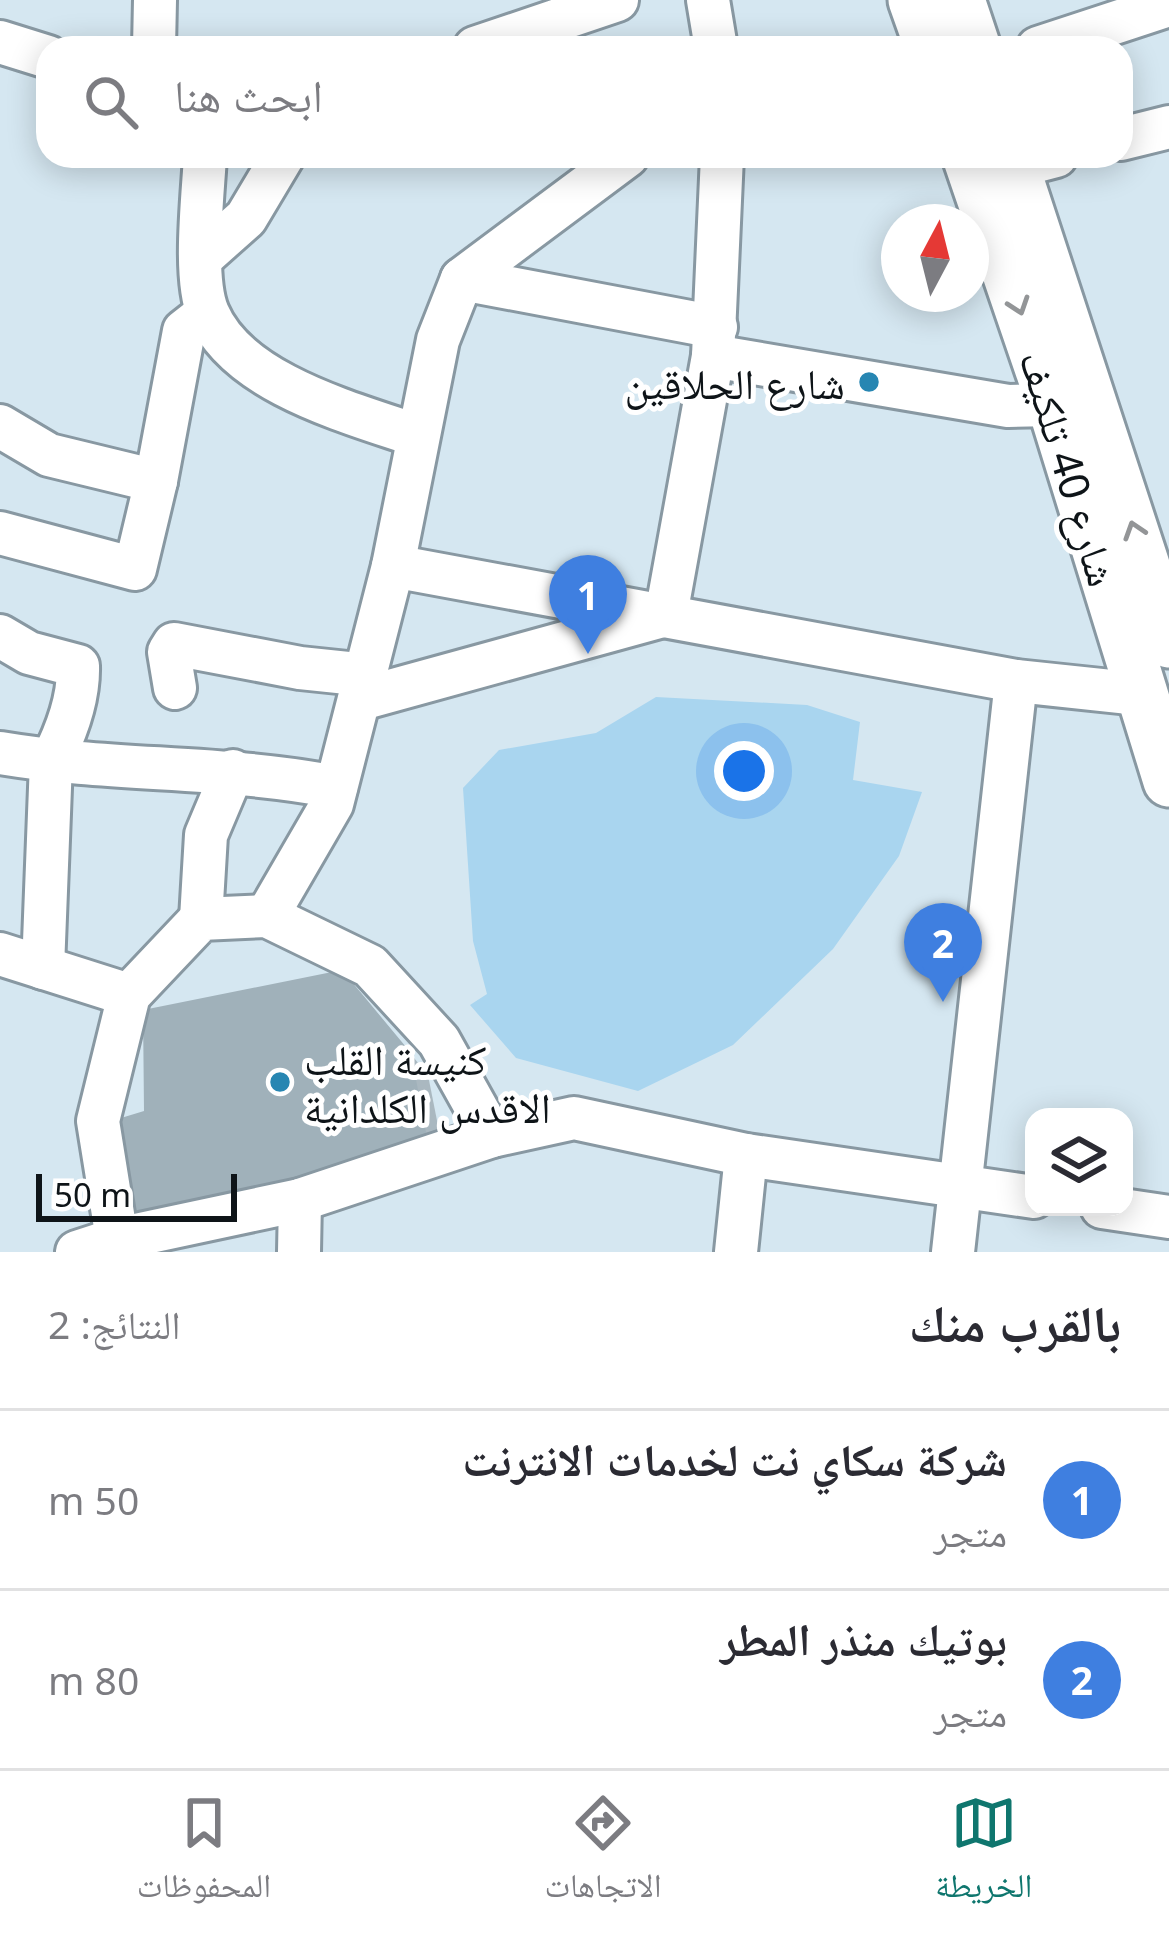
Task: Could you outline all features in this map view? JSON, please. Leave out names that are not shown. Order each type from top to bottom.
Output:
[{"type":"main road","points":[[914,0],[927,36]]},
{"type":"main road","points":[[959,0],[971,36]]},
{"type":"main road","name":"شارع 40 تلكيف","points":[[1014,168],[1053,405],[1169,781]]},
{"type":"main road","name":"شارع 40 تلكيف","points":[[1015,168],[1165,614]]},
{"type":"street","points":[[154,0],[154,36]]},
{"type":"street","points":[[510,36],[617,0]]},
{"type":"street","points":[[708,0],[714,36]]},
{"type":"street","points":[[1075,36],[1169,5]]},
{"type":"street","points":[[0,42],[36,53]]},
{"type":"street","points":[[1133,136],[1169,127]]},
{"type":"street","points":[[205,168],[201,258],[207,313],[243,360],[295,392],[418,436]]},
{"type":"street","points":[[201,258],[246,218],[276,168]]},
{"type":"street","points":[[267,916],[332,804],[393,566],[438,340],[462,279],[611,168]]},
{"type":"street","points":[[666,615],[714,341],[721,168]]},
{"type":"street","points":[[462,279],[1009,406],[1053,405]]},
{"type":"street","points":[[0,533],[135,568],[157,481],[184,331],[207,313]]},
{"type":"street","points":[[0,426],[49,455],[157,481]]},
{"type":"street","points":[[393,566],[1016,681],[1139,694]]},
{"type":"street","points":[[175,688],[169,652],[174,644],[300,668],[364,687],[666,615]]},
{"type":"street","points":[[0,636],[29,653],[78,666],[64,735],[51,762],[44,968]]},
{"type":"street","points":[[953,1252],[1016,681]]},
{"type":"street","points":[[0,753],[51,762],[233,771],[336,787]]},
{"type":"street","points":[[233,771],[206,835],[201,919],[129,995],[98,1121],[97,1245],[301,1200],[492,1136],[574,1118],[746,1155],[1025,1196]]},
{"type":"street","points":[[201,919],[267,916],[370,966],[439,1041],[492,1136]]},
{"type":"street","points":[[0,954],[129,995]]},
{"type":"street","points":[[736,1252],[746,1155]]},
{"type":"street","points":[[299,1252],[301,1200]]},
{"type":"street","points":[[1133,1212],[1169,1217]]},
{"type":"shaded area","points":[[656,697],[807,705],[860,722],[853,780],[922,792],[899,856],[833,949],[733,1045],[638,1091],[516,1058],[470,1005],[487,994],[473,941],[463,788],[499,750],[596,733]]},
{"type":"building","name":"كنيسة القلب الاقدس الكلدانية","points":[[342,970],[411,1053],[429,1148],[227,1203],[127,1214],[121,1118],[144,1111],[143,1010]]},
{"type":"place","name":"شارع الحلاقين","points":[[869,382]]},
{"type":"place","name":"شركة سكاي نت لخدمات الانترنت","points":[[588,654]]},
{"type":"place","name":"بوتيك منذر المطر","points":[[943,1002]]},
{"type":"place","name":"كنيسة القلب الاقدس الكلدانية","points":[[280,1082]]}]
